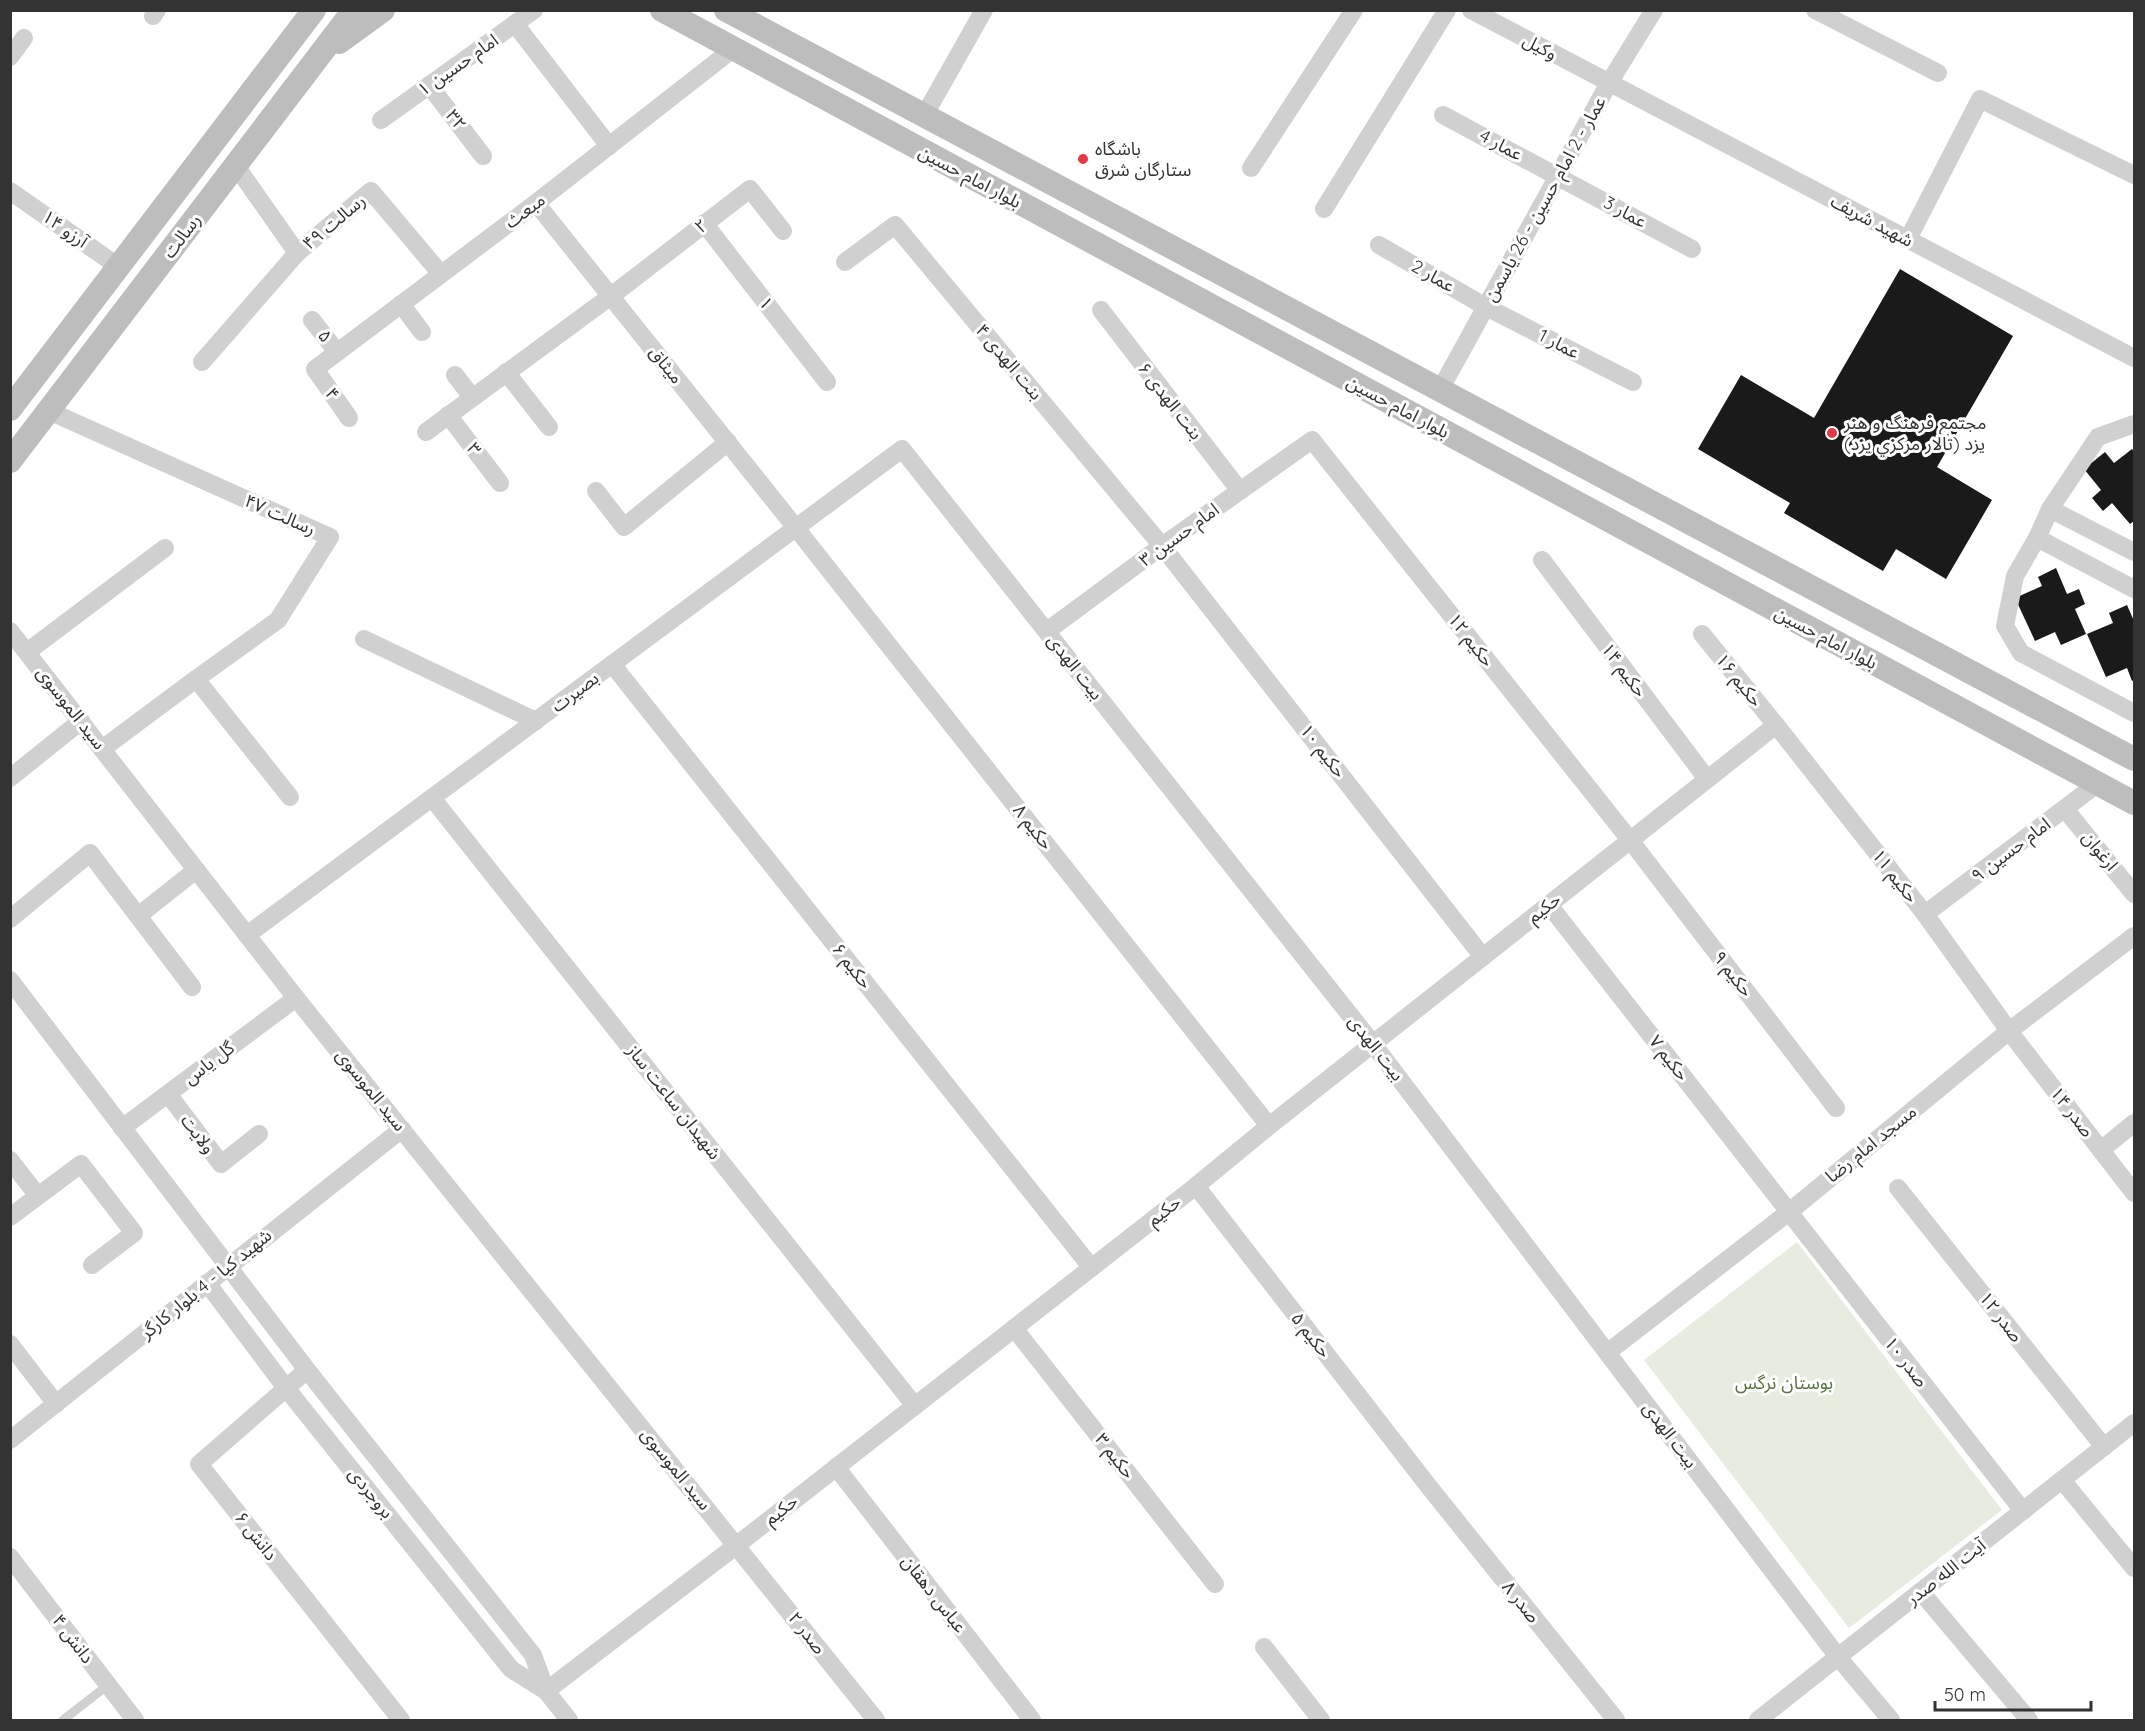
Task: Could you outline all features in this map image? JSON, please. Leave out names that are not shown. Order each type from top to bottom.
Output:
[{"type":"main road","name":"رسالت","points":[[10,409],[314,10]]},
{"type":"main road","name":"رسالت","points":[[10,461],[354,10]]},
{"type":"main road","points":[[320,56],[383,10]]},
{"type":"main road","name":"بلوار امام حسین","points":[[662,10],[2134,803]]},
{"type":"main road","name":"بلوار امام حسین","points":[[726,10],[2125,754]]},
{"type":"main road","points":[[1071,231],[1085,202]]},
{"type":"main road","points":[[2097,784],[2125,754]]},
{"type":"street","name":"امام حسین ۱","points":[[381,120],[534,10]]},
{"type":"street","points":[[924,116],[984,10]]},
{"type":"street","points":[[1251,168],[1353,10]]},
{"type":"street","points":[[1324,209],[1447,10]]},
{"type":"street","name":"وکیل","points":[[1471,10],[1609,83]]},
{"type":"street","name":"عمار - 2 امام حسین - 26 یاسمن","points":[[1440,390],[1609,83],[1654,10]]},
{"type":"street","points":[[1815,10],[1938,73]]},
{"type":"street","points":[[515,24],[609,146]]},
{"type":"street","points":[[10,57],[24,38]]},
{"type":"street","name":"مبعث","points":[[315,369],[536,203],[733,49]]},
{"type":"street","name":"شهید شریف","points":[[1609,83],[2134,358]]},
{"type":"street","name":"۳۲","points":[[429,85],[483,156]]},
{"type":"street","points":[[1908,239],[1980,99],[2134,175]]},
{"type":"street","name":"عمار 4","points":[[1443,115],[1558,176]]},
{"type":"street","name":"رسالت ۴۹","points":[[236,166],[297,253]]},
{"type":"street","name":"عمار 3","points":[[1558,176],[1692,249]]},
{"type":"street","name":"۲","points":[[426,432],[611,296],[750,189],[783,231]]},
{"type":"street","name":"۱۴ آرزو","points":[[10,191],[119,267]]},
{"type":"street","name":"رسالت ۴۹","points":[[202,362],[297,253],[371,191],[441,274]]},
{"type":"street","name":"میثاق","points":[[536,203],[796,528]]},
{"type":"street","name":"۱","points":[[704,223],[828,382]]},
{"type":"street","name":"بنت الهدی ۴","points":[[845,262],[895,225],[1162,546]]},
{"type":"street","name":"عمار 2","points":[[1379,245],[1486,307]]},
{"type":"street","points":[[401,304],[422,332]]},
{"type":"street","name":"عمار 1","points":[[1486,307],[1632,382]]},
{"type":"street","name":"بنت الهدی ۶","points":[[1101,310],[1240,491]]},
{"type":"street","name":"۵","points":[[312,320],[337,352]]},
{"type":"street","name":"۴","points":[[315,369],[349,418]]},
{"type":"street","points":[[506,372],[549,427]]},
{"type":"street","points":[[455,375],[472,397]]},
{"type":"street","name":"رسالت ۴۷","points":[[49,411],[330,537],[278,620],[196,679]]},
{"type":"street","name":"۳","points":[[448,415],[500,483]]},
{"type":"street","points":[[2134,424],[2098,437],[2050,509],[2037,538],[2015,576],[2005,626],[2020,653],[2134,713]]},
{"type":"street","name":"امام حسین ۳","points":[[1047,631],[1312,440]]},
{"type":"street","name":"حکیم ۱۲","points":[[1312,440],[1630,840]]},
{"type":"street","points":[[596,490],[624,527],[728,442]]},
{"type":"street","name":"بصیرت","points":[[247,935],[902,449]]},
{"type":"street","name":"بیت الهدی","points":[[902,449],[1373,1044],[1838,1657],[1891,1720]]},
{"type":"street","points":[[2050,509],[2134,552]]},
{"type":"street","name":"حکیم ۸","points":[[796,528],[1269,1126]]},
{"type":"street","points":[[2037,538],[2134,589]]},
{"type":"street","name":"حکیم ۱۰","points":[[1162,546],[1483,957]]},
{"type":"street","points":[[27,652],[165,548]]},
{"type":"street","name":"حکیم ۱۴","points":[[1542,560],[1707,779]]},
{"type":"street","name":"سید الموسوی","points":[[10,632],[297,998],[737,1545]]},
{"type":"street","name":"حکیم ۱۶","points":[[1702,634],[1776,725]]},
{"type":"street","points":[[364,639],[536,721]]},
{"type":"street","name":"حکیم ۶","points":[[612,664],[1091,1268]]},
{"type":"street","points":[[102,749],[196,679],[290,797]]},
{"type":"street","points":[[10,777],[81,721]]},
{"type":"street","name":"حکیم","points":[[546,1691],[737,1545],[1196,1186],[1776,725]]},
{"type":"street","name":"حکیم ۱۱","points":[[1776,725],[1925,915],[2010,1031]]},
{"type":"street","name":"امام حسین ۹","points":[[1925,915],[2097,784]]},
{"type":"street","name":"شهیدان ساعت ساز","points":[[432,798],[915,1406]]},
{"type":"street","name":"ارغوان","points":[[2065,809],[2134,894]]},
{"type":"street","name":"حکیم ۹","points":[[1630,840],[1836,1108]]},
{"type":"street","points":[[10,919],[90,853],[192,987]]},
{"type":"street","points":[[138,916],[196,870]]},
{"type":"street","name":"حکیم ۷","points":[[1549,904],[1789,1212]]},
{"type":"street","name":"مسجد امام رضا","points":[[1608,1353],[1789,1212],[2010,1031],[2134,936]]},
{"type":"street","name":"بروجردی","points":[[10,980],[307,1370],[533,1655],[546,1691],[569,1720]]},
{"type":"street","name":"گل یاس","points":[[122,1128],[297,998]]},
{"type":"street","name":"صدر ۱۴","points":[[2010,1031],[2134,1193]]},
{"type":"street","name":"ولایت","points":[[168,1094],[221,1164],[259,1134]]},
{"type":"street","points":[[2101,1150],[2134,1123]]},
{"type":"street","name":"شهید کیا - 4 بلوار کارگر","points":[[10,1440],[402,1129]]},
{"type":"street","points":[[10,1160],[38,1196]]},
{"type":"street","points":[[10,1217],[81,1164],[134,1233],[92,1265]]},
{"type":"street","name":"حکیم ۵","points":[[1196,1186],[1426,1483]]},
{"type":"street","name":"صدر ۱۲","points":[[1899,1188],[2104,1447]]},
{"type":"street","name":"صدر ۱۰","points":[[1789,1212],[2023,1511]]},
{"type":"street","name":"بروجردی","points":[[207,1283],[286,1388],[511,1669],[546,1691]]},
{"type":"street","name":"حکیم ۳","points":[[1014,1328],[1215,1584]]},
{"type":"street","points":[[10,1344],[56,1404]]},
{"type":"street","name":"دانش ۶","points":[[307,1370],[199,1464],[401,1720]]},
{"type":"street","name":"آیت الله صدر","points":[[1758,1720],[2134,1423]]},
{"type":"street","name":"عباس دهقان","points":[[836,1467],[1032,1720]]},
{"type":"street","points":[[2062,1480],[2134,1568]]},
{"type":"street","name":"صدر ۸","points":[[1426,1483],[1616,1720]]},
{"type":"street","points":[[411,1544],[432,1527]]},
{"type":"street","name":"صدر ۲","points":[[737,1545],[876,1720]]},
{"type":"street","name":"دانش ۴","points":[[10,1557],[135,1720]]},
{"type":"street","points":[[1921,1592],[2029,1720]]},
{"type":"street","points":[[1264,1647],[1321,1720]]},
{"type":"lane","points":[[63,1720],[108,1684]]},
{"type":"green space","name":"بوستان نرگس","points":[[1797,1242],[2002,1510],[1849,1628],[1644,1360]]},
{"type":"building","name":"مجتمع فرهنگ و هنر یزد (تالار مركزي یزد)","points":[[1900,269],[2013,336],[1937,467],[1992,500],[1946,579],[1896,549],[1883,571],[1784,513],[1790,503],[1698,449],[1741,375],[1814,418]]},
{"type":"building","points":[[2132,449],[2134,452],[2134,521],[2130,524],[2112,503],[2103,511],[2092,498],[2101,490],[2084,469],[2105,452],[2114,463]]},
{"type":"building","points":[[2056,568],[2067,594],[2079,589],[2085,604],[2075,609],[2086,634],[2061,645],[2055,632],[2035,641],[2015,598],[2042,586],[2038,577]]},
{"type":"building","points":[[2127,605],[2134,621],[2134,680],[2132,681],[2127,668],[2106,677],[2087,634],[2113,623],[2109,613]]},
{"type":"place","name":"باشگاه ستارگان شرق","points":[[1083,159]]},
{"type":"place","name":"مجتمع فرهنگ و هنر یزد (تالار مركزي یزد)","points":[[1832,433]]}]
